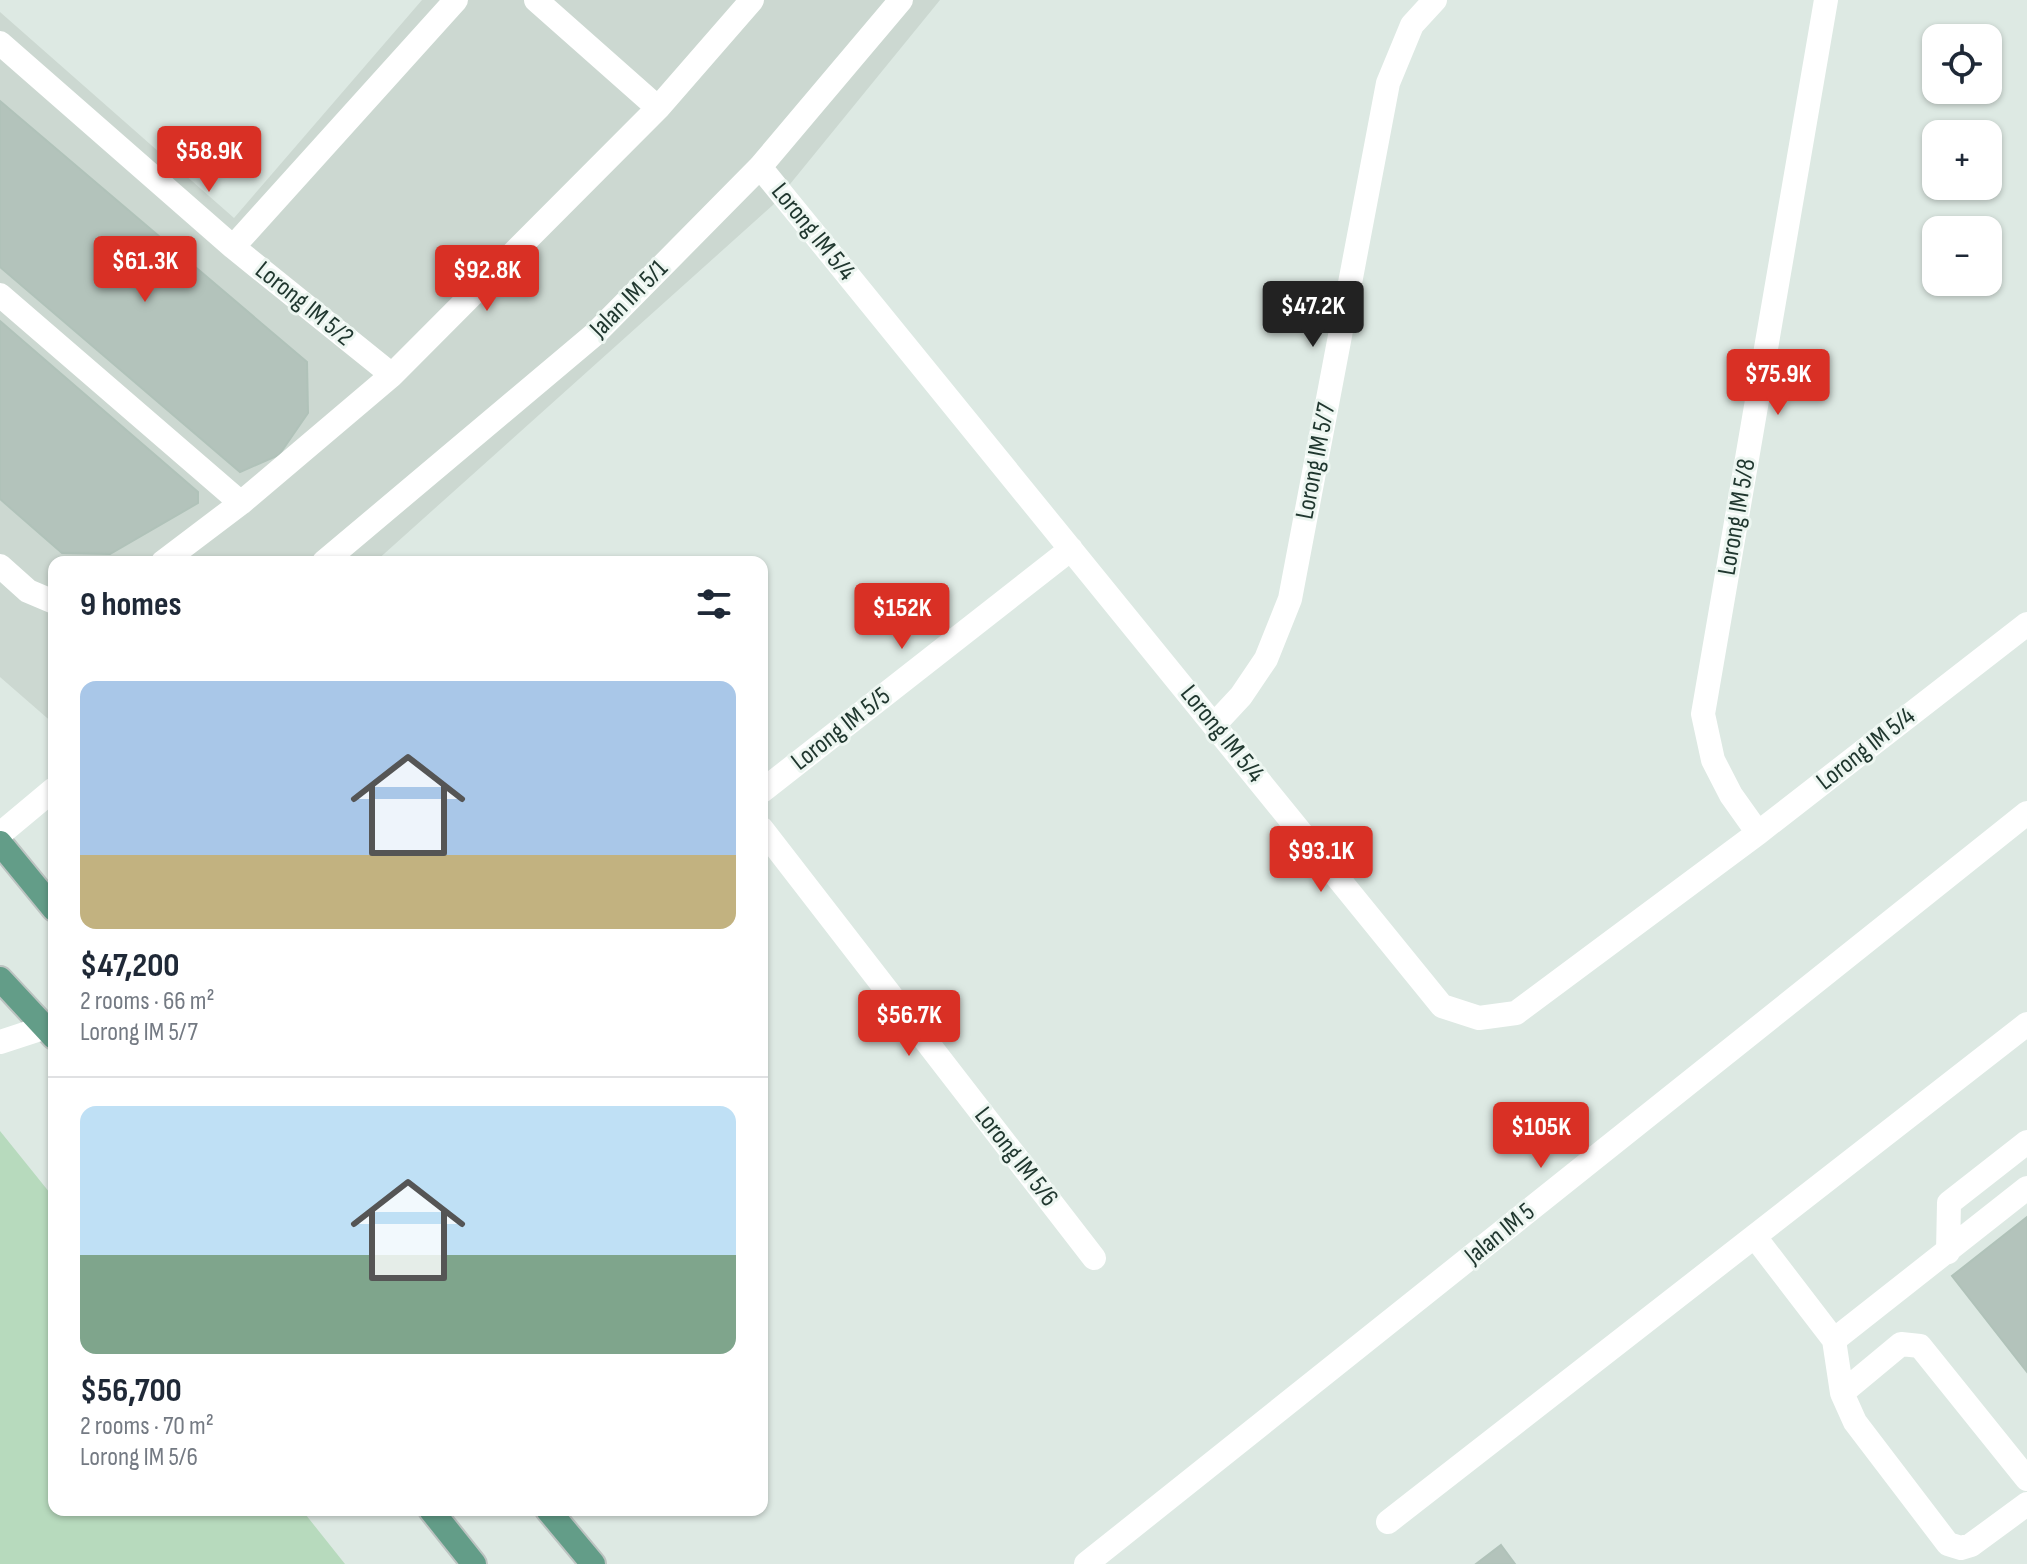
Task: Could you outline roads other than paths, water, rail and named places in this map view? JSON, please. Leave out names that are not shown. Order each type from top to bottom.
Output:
[{"type":"main road","points":[[0,843],[48,902]]},
{"type":"main road","points":[[0,979],[48,1030]]},
{"type":"main road","points":[[436,1516],[474,1564]]},
{"type":"main road","points":[[553,1516],[593,1564]]},
{"type":"street","points":[[233,247],[456,0]]},
{"type":"street","points":[[536,0],[658,108]]},
{"type":"street","points":[[171,556],[241,503],[392,375],[658,108],[752,0]]},
{"type":"street","name":"Jalan IM 5/1","points":[[331,556],[595,334],[760,167],[901,0]]},
{"type":"street","name":"Lorong IM 5/7","points":[[1214,725],[1241,696],[1266,659],[1290,599],[1388,83],[1412,25],[1435,0]]},
{"type":"street","name":"Lorong IM 5/8","points":[[1758,833],[1731,795],[1713,760],[1703,714],[1826,0]]},
{"type":"street","name":"Lorong IM 5/2","points":[[0,43],[233,247],[392,375]]},
{"type":"street","name":"Lorong IM 5/4","points":[[760,167],[1442,1006],[1479,1018],[1516,1013],[1758,833],[2027,624]]},
{"type":"street","points":[[0,295],[241,503]]},
{"type":"street","name":"Lorong IM 5/5","points":[[768,786],[1071,549]]},
{"type":"street","points":[[0,566],[28,591],[48,599]]},
{"type":"street","points":[[0,834],[48,794]]},
{"type":"street","name":"Jalan IM 5","points":[[1086,1564],[2027,813]]},
{"type":"street","name":"Lorong IM 5/6","points":[[768,837],[1094,1258]]},
{"type":"street","points":[[1388,1522],[2027,1024]]},
{"type":"street","points":[[0,1042],[48,1032]]},
{"type":"street","points":[[1948,1252],[1949,1203],[2027,1142]]},
{"type":"street","points":[[1834,1340],[2027,1188]]},
{"type":"street","points":[[1755,1237],[1834,1340],[1842,1393],[1855,1422],[1948,1544],[1961,1548],[1971,1545],[2027,1504]]},
{"type":"street","points":[[1842,1393],[1901,1344],[1920,1346],[2027,1479]]}]
